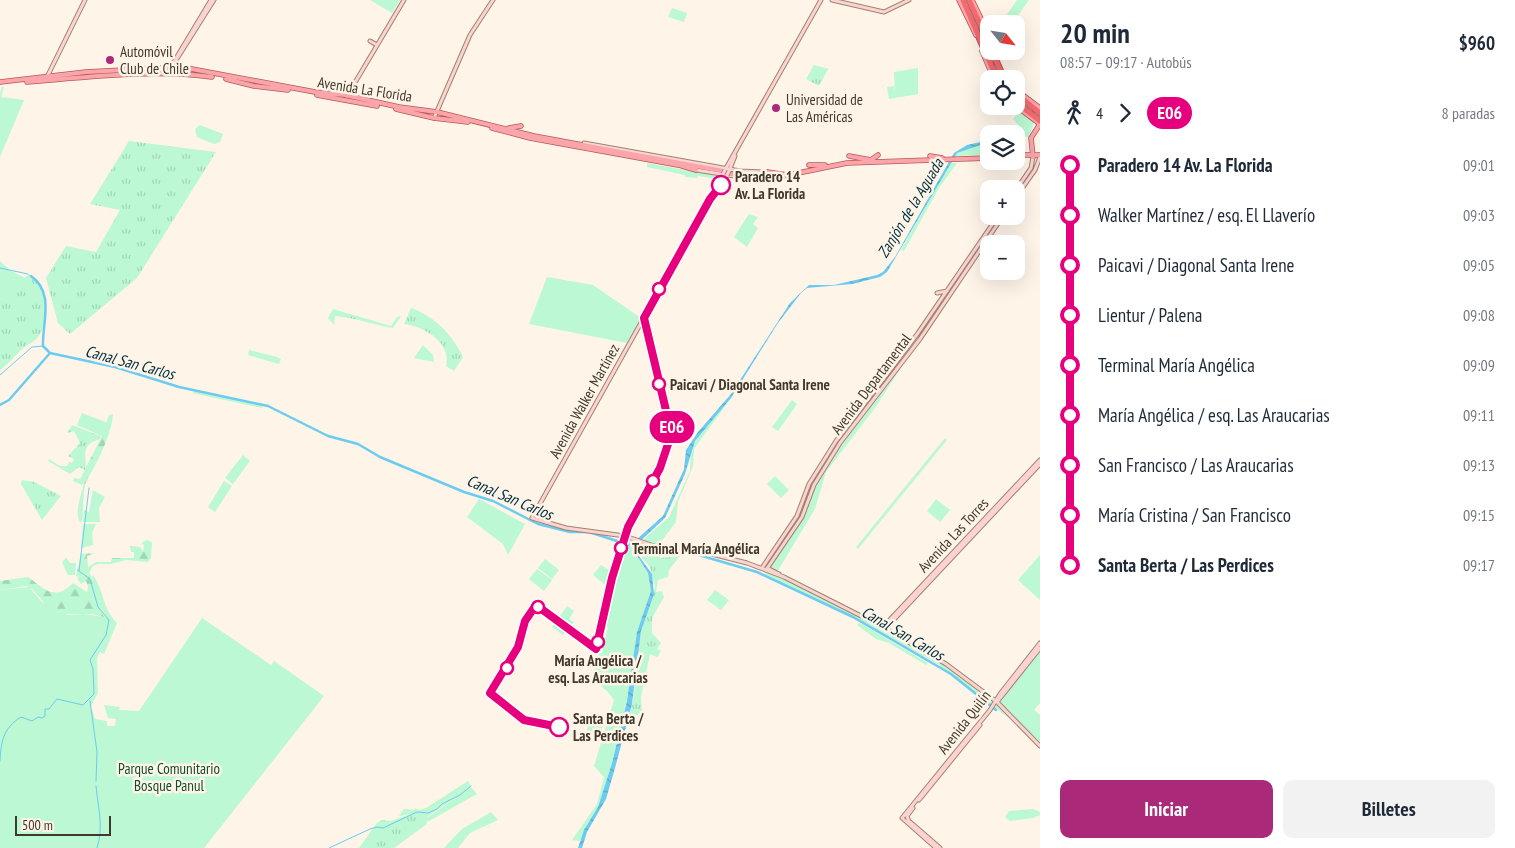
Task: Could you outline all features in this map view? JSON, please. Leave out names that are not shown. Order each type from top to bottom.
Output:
[{"type":"highway","points":[[961,0],[972,20],[992,70]]},
{"type":"highway","points":[[971,0],[980,22]]},
{"type":"highway","points":[[972,20],[980,43]]},
{"type":"highway","points":[[1025,102],[1040,113]]},
{"type":"highway","points":[[1025,111],[1038,124]]},
{"type":"main road","points":[[0,83],[32,82],[49,78],[64,40],[85,0]]},
{"type":"main road","points":[[168,72],[212,0]]},
{"type":"main road","points":[[344,100],[403,0]]},
{"type":"main road","points":[[434,118],[470,35],[492,0]]},
{"type":"main road","name":"Avenida Walker Martínez","points":[[765,568],[689,548],[657,547],[605,532],[566,528],[532,518],[821,0]]},
{"type":"main road","points":[[832,0],[884,12],[909,0]]},
{"type":"main road","points":[[961,0],[980,44]]},
{"type":"main road","points":[[971,0],[980,18]]},
{"type":"main road","points":[[370,41],[377,44]]},
{"type":"main road","points":[[986,60],[990,69]]},
{"type":"main road","name":"Avenida La Florida","points":[[0,83],[172,66],[335,96],[344,100],[434,118],[449,117],[514,132]]},
{"type":"main road","points":[[188,74],[186,72],[189,68]]},
{"type":"main road","name":"Avenida La Florida","points":[[49,78],[168,72],[221,78],[249,85],[347,96],[379,104],[437,112],[449,117],[554,141],[726,172],[765,181]]},
{"type":"main road","points":[[83,80],[89,77]]},
{"type":"main road","points":[[249,85],[254,84],[254,80]]},
{"type":"main road","points":[[1025,98],[1040,108]]},
{"type":"main road","points":[[425,116],[426,110]]},
{"type":"main road","points":[[1025,113],[1038,124],[1032,136],[1030,152],[1025,155]]},
{"type":"main road","points":[[507,129],[520,126]]},
{"type":"main road","name":"Avenida La Florida","points":[[554,141],[760,178],[785,176],[835,163],[980,157]]},
{"type":"main road","points":[[572,143],[584,143]]},
{"type":"main road","name":"Avenida La Florida","points":[[584,143],[602,149],[677,165],[726,172]]},
{"type":"main road","points":[[1023,180],[1031,168],[1033,156],[1031,147]]},
{"type":"main road","points":[[602,149],[611,152]]},
{"type":"main road","points":[[849,156],[871,160],[878,155]]},
{"type":"main road","points":[[1025,155],[1033,156]]},
{"type":"main road","points":[[930,156],[942,158]]},
{"type":"main road","points":[[1025,156],[1040,156],[1037,168],[1025,185]]},
{"type":"main road","name":"Avenida La Florida","points":[[785,176],[835,163],[952,158]]},
{"type":"main road","points":[[835,163],[844,165]]},
{"type":"main road","points":[[677,165],[696,170]]},
{"type":"main road","points":[[809,165],[825,165]]},
{"type":"main road","name":"Avenida La Florida","points":[[696,170],[767,172]]},
{"type":"main road","points":[[767,172],[785,176]]},
{"type":"main road","points":[[765,181],[785,176]]},
{"type":"main road","name":"Avenida Departamental","points":[[770,561],[797,516],[809,484],[836,442],[913,340],[992,225]]},
{"type":"main road","name":"Avenida Departamental","points":[[765,568],[802,516],[814,485],[841,441],[920,339],[997,225]]},
{"type":"main road","points":[[937,293],[947,291]]},
{"type":"main road","name":"Avenida Las Torres","points":[[884,628],[1040,460]]},
{"type":"main road","name":"Avenida Las Torres","points":[[901,609],[1040,464]]},
{"type":"main road","points":[[765,568],[859,614],[860,619],[865,618],[946,664],[1040,746]]},
{"type":"main road","name":"Avenida Quilín","points":[[904,816],[989,713],[1040,643]]},
{"type":"main road","name":"Avenida Quilín","points":[[994,705],[1040,648]]},
{"type":"main road","name":"Avenida Quilín","points":[[904,816],[989,713]]},
{"type":"main road","points":[[910,822],[907,816],[913,807]]},
{"type":"main road","points":[[904,816],[924,836]]},
{"type":"main road","points":[[904,816],[936,848]]},
{"type":"main road","points":[[929,841],[940,848]]},
{"type":"green space","points":[[370,0],[400,0],[392,13]]},
{"type":"green space","points":[[1017,0],[1029,0],[1018,15],[1006,15]]},
{"type":"green space","points":[[672,8],[687,13],[684,22],[668,17]]},
{"type":"green space","points":[[814,65],[828,69],[819,86],[806,79]]},
{"type":"green space","points":[[918,68],[918,94],[889,99],[887,87],[894,86],[895,94],[894,72]]},
{"type":"green space","points":[[2,87],[4,87],[1,97],[24,100],[0,157],[0,93]]},
{"type":"green space","points":[[1016,115],[1025,115],[1034,122],[1029,137],[1025,136],[1025,125],[1019,125],[1013,119]]},
{"type":"green space","points":[[200,125],[223,134],[220,142],[214,144],[197,137],[195,129]]},
{"type":"green space","points":[[129,141],[216,152],[137,278],[70,334],[58,323],[46,278],[66,246],[96,252],[120,210],[90,204]]},
{"type":"green space","points":[[980,144],[980,155],[954,156],[963,149]]},
{"type":"green space","points":[[647,163],[719,176],[717,179],[698,176],[697,178],[685,177],[685,175],[647,167]]},
{"type":"green space","points":[[950,163],[957,163],[939,188],[904,251],[901,250]]},
{"type":"green space","points":[[749,214],[758,217],[753,224],[758,228],[747,247],[734,237]]},
{"type":"green space","points":[[0,261],[11,271],[25,278],[0,300]]},
{"type":"green space","points":[[29,274],[40,286],[43,294],[46,312],[45,321],[38,337],[0,370],[0,300]]},
{"type":"green space","points":[[547,277],[593,285],[641,318],[627,343],[529,324]]},
{"type":"green space","points":[[411,308],[435,321],[448,333],[459,349],[463,357],[454,371],[446,366],[445,350],[435,337],[420,328],[404,324]]},
{"type":"green space","points":[[333,309],[391,326],[397,317],[401,316],[393,328],[335,316],[334,325],[328,318]]},
{"type":"green space","points":[[919,340],[875,408],[826,472],[815,509],[777,572],[769,568],[806,511],[815,486],[839,446]]},
{"type":"green space","points":[[423,345],[433,355],[434,362],[414,358]]},
{"type":"green space","points":[[249,350],[281,359],[279,364],[248,355]]},
{"type":"green space","points":[[196,391],[263,405],[262,408],[192,393]]},
{"type":"green space","points":[[731,398],[694,449],[693,466],[678,502],[676,522],[660,543],[656,545],[642,541],[669,517],[690,471],[691,450],[695,441]]},
{"type":"green space","points":[[792,400],[797,404],[778,431],[772,427]]},
{"type":"green space","points":[[82,413],[108,423],[102,436],[77,425]]},
{"type":"green space","points":[[113,414],[107,440],[86,482],[81,523],[78,509],[84,483],[82,485],[73,481],[74,478],[80,479],[102,436],[109,415]]},
{"type":"green space","points":[[72,425],[101,436],[100,439],[86,448],[85,470],[79,467],[70,474],[48,461],[49,459],[60,466],[67,466],[69,462],[72,463],[74,459],[68,456],[80,443],[74,431],[67,433]]},
{"type":"green space","points":[[945,438],[947,440],[858,549],[856,547]]},
{"type":"green space","points":[[243,455],[250,461],[233,484],[225,478]]},
{"type":"green space","points":[[775,476],[789,490],[781,498],[767,484]]},
{"type":"green space","points":[[22,480],[34,482],[61,496],[42,520],[21,484]]},
{"type":"green space","points":[[224,481],[232,486],[215,512],[208,507]]},
{"type":"green space","points":[[93,490],[105,497],[99,508],[100,522],[83,522],[84,510],[89,512]]},
{"type":"green space","points":[[479,499],[525,524],[508,555],[503,544],[467,517]]},
{"type":"green space","points":[[936,499],[950,510],[940,522],[927,511]]},
{"type":"green space","points":[[83,524],[96,524],[92,533],[93,545],[81,548]]},
{"type":"green space","points":[[626,538],[636,541],[633,551],[648,573],[651,591],[637,632],[629,691],[612,763],[598,807],[580,841],[572,840],[597,804],[604,777],[594,766],[614,700],[609,693],[596,683],[594,674],[599,654],[602,653],[608,627],[603,625],[621,554],[628,544],[625,543]]},
{"type":"green space","points":[[147,540],[152,542],[151,558],[148,562],[126,560],[111,564],[98,564],[93,566],[89,573],[79,577],[76,576],[81,554],[95,553],[87,556],[88,567],[96,562],[111,562],[112,558],[134,558],[134,552],[131,552],[130,546],[140,547],[143,552],[144,545],[141,543]]},
{"type":"green space","points":[[643,551],[659,553],[660,558],[680,556],[669,570],[668,577],[658,580],[656,592],[662,591],[664,597],[652,618],[652,633],[661,643],[657,649],[661,651],[657,657],[650,654],[641,697],[642,711],[638,715],[633,715],[631,726],[627,725],[633,701],[641,631],[655,587],[650,567],[642,558]]},
{"type":"green space","points":[[1040,555],[1040,600],[1018,580]]},
{"type":"green space","points":[[66,558],[70,563],[76,563],[75,575],[68,575],[62,562]]},
{"type":"green space","points":[[545,559],[559,570],[552,579],[538,568]]},
{"type":"green space","points":[[601,565],[612,572],[608,587],[593,575]]},
{"type":"green space","points":[[537,569],[552,580],[544,591],[529,579]]},
{"type":"green space","points":[[768,572],[799,585],[914,645],[956,671],[994,702],[1010,719],[939,665],[854,617],[763,575]]},
{"type":"green space","points":[[90,573],[104,617],[92,614],[64,614],[48,607],[32,589],[26,586],[0,590],[0,581],[28,577],[50,592],[60,592],[73,583],[87,592],[86,581],[81,584],[77,578]]},
{"type":"green space","name":"Parque Comunitario Bosque Panul","points":[[93,575],[109,612],[117,623],[104,654],[100,652],[97,658],[98,693],[91,706],[95,719],[107,721],[107,726],[115,726],[116,719],[108,718],[104,705],[120,707],[119,710],[139,711],[202,618],[271,665],[274,661],[324,696],[204,848],[0,848],[0,590],[29,587],[41,601],[57,611],[68,615],[84,614],[104,617],[105,615],[96,599]]},
{"type":"green space","points":[[715,590],[729,600],[721,610],[707,600]]},
{"type":"green space","points":[[567,606],[574,611],[569,619],[574,622],[563,635],[552,627]]},
{"type":"green space","points":[[860,623],[928,663],[926,665],[889,643],[876,639],[857,625]]},
{"type":"green space","points":[[1040,651],[1040,703],[1034,710],[1040,715],[1040,744],[999,701]]},
{"type":"green space","points":[[591,712],[604,721],[601,733],[587,731]]},
{"type":"green space","points":[[468,781],[470,784],[429,811],[399,816],[404,809],[414,810],[415,808],[419,810],[426,808]]},
{"type":"green space","points":[[470,784],[471,787],[427,817],[429,821],[426,822],[427,824],[394,848],[359,848],[377,823],[382,820],[391,821],[416,812],[429,811]]},
{"type":"green space","points":[[471,787],[477,794],[429,821],[427,818]]},
{"type":"green space","points":[[1033,809],[1040,812],[1040,815],[1033,818],[1010,821],[1005,817],[1009,811]]},
{"type":"green space","points":[[491,812],[498,820],[470,833],[458,848],[444,848],[462,829]]},
{"type":"water","points":[[980,142],[980,145],[957,153],[887,272],[880,277],[852,284],[807,288],[801,293],[778,323],[731,398],[695,441],[685,474],[665,518],[635,546],[636,552],[652,574],[654,594],[641,631],[632,704],[606,799],[587,832],[582,848],[578,848],[584,830],[598,807],[612,763],[627,701],[637,632],[651,591],[648,573],[632,548],[637,539],[663,516],[684,469],[686,450],[698,432],[731,394],[790,303],[809,285],[834,285],[883,272],[895,257],[954,153],[967,145]]},
{"type":"waterway","name":"Canal San Carlos","points":[[0,268],[28,274]]},
{"type":"waterway","name":"Canal San Carlos","points":[[31,276],[43,291],[46,309],[43,346],[50,353],[115,367],[179,387],[268,406],[328,436],[358,444],[380,457],[464,492],[493,501],[538,524],[570,532],[589,532],[648,551],[661,551],[670,548]]},
{"type":"waterway","points":[[0,375],[32,347],[43,346]]},
{"type":"waterway","points":[[0,405],[9,400],[50,353]]},
{"type":"waterway","points":[[0,761],[4,736],[15,721],[21,717],[32,721],[38,717],[42,718],[45,716],[45,709],[49,709],[57,699],[83,705],[94,694],[93,669],[90,660],[106,635],[109,620],[98,607],[90,579],[79,571],[89,488]]},
{"type":"waterway","name":"Zanjón de la Aguada","points":[[628,544],[637,542]]},
{"type":"waterway","name":"Canal San Carlos","points":[[678,549],[757,572],[853,617],[951,674],[996,710]]},
{"type":"waterway","points":[[90,701],[97,752],[96,781]]},
{"type":"waterway","points":[[96,786],[100,825],[97,848]]},
{"type":"waterway","points":[[329,848],[370,829],[383,828],[417,812],[428,813],[460,795],[471,786]]},
{"type":"railway","points":[[965,0],[997,70]]},
{"type":"railway","points":[[1025,105],[1040,117]]},
{"type":"bus line","name":"E06","points":[[559,727],[535,724],[524,720],[490,693],[518,647],[525,621],[536,605],[596,649],[612,578],[628,527],[662,464],[670,438],[676,430],[669,423],[644,318],[710,199],[721,185]]},
{"type":"place","name":"Automóvil Club de Chile","points":[[110,60]]},
{"type":"place","name":"Universidad de Las Américas","points":[[776,108]]},
{"type":"place","name":"Paradero 14 Av. La Florida","points":[[721,185]]},
{"type":"place","name":"Paicavi / Diagonal Santa Irene","points":[[659,384]]},
{"type":"place","name":"Terminal María Angélica","points":[[621,548]]},
{"type":"place","name":"María Angélica / esq. Las Araucarias","points":[[598,642]]},
{"type":"place","name":"Santa Berta / Las Perdices","points":[[559,727]]}]
